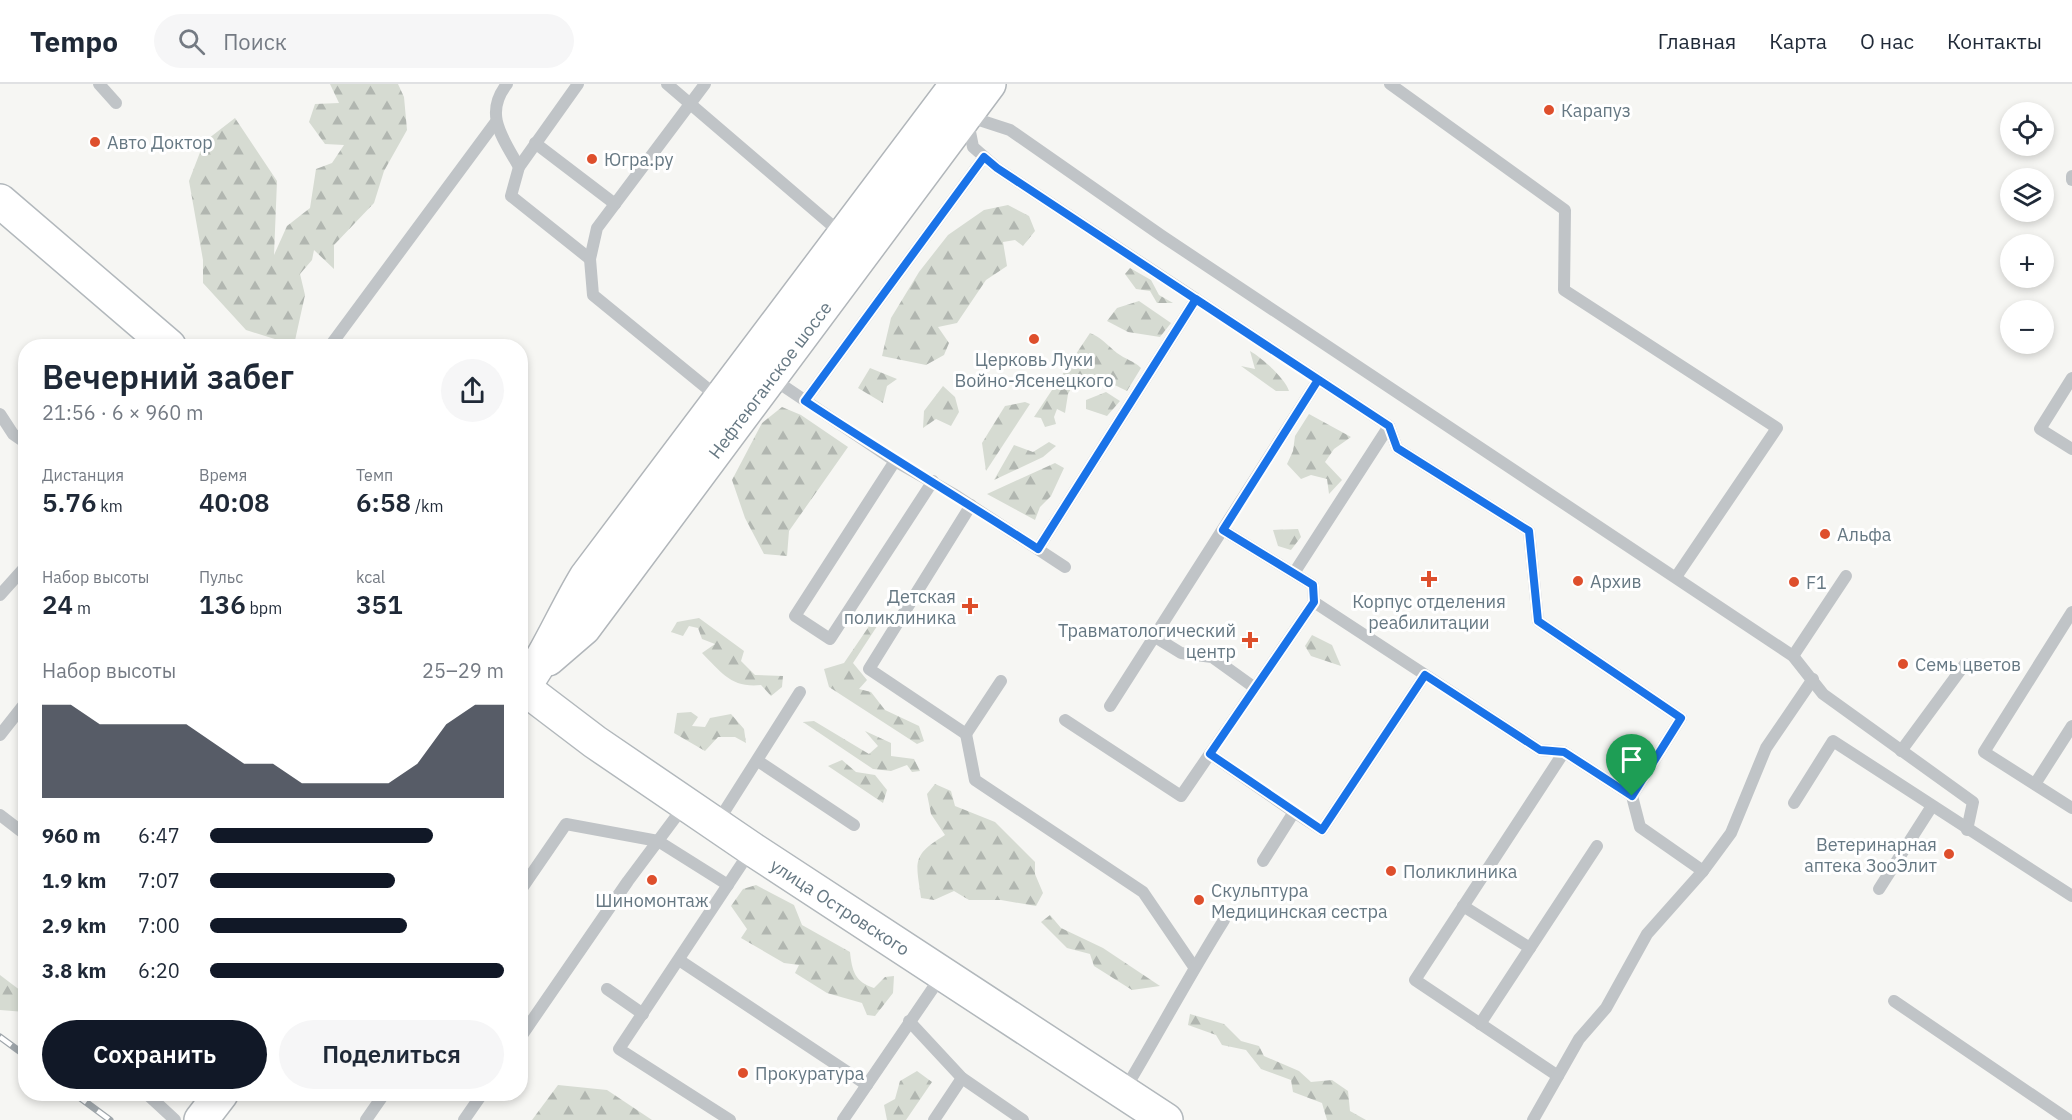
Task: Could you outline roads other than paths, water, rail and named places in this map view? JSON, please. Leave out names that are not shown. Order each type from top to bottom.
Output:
[{"type":"main road","name":"Нефтеюганское шоссе","points":[[528,679],[586,577],[957,84]]},
{"type":"main road","name":"Нефтеюганское шоссе","points":[[528,681],[584,628],[989,84]]},
{"type":"main road","points":[[0,201],[161,339]]},
{"type":"main road","name":"улица Островского","points":[[528,685],[595,742],[752,849],[1166,1120]]},
{"type":"lane","points":[[99,84],[116,103]]},
{"type":"lane","points":[[335,339],[495,123],[499,95],[507,84]]},
{"type":"lane","points":[[578,84],[519,167],[511,196],[590,259]]},
{"type":"lane","points":[[667,84],[843,234]]},
{"type":"lane","points":[[705,84],[597,228],[590,259],[593,295],[719,398]]},
{"type":"lane","points":[[1390,84],[1565,210],[1564,290],[1777,428],[1676,577]]},
{"type":"lane","points":[[966,115],[973,147],[997,168],[1389,426],[1397,448],[1529,531],[1538,621],[1681,718],[1632,796]]},
{"type":"lane","points":[[966,115],[1010,130],[1162,236],[1793,656],[1823,694],[1973,802],[1967,830]]},
{"type":"lane","points":[[495,123],[519,167]]},
{"type":"lane","points":[[536,143],[615,204]]},
{"type":"lane","points":[[805,401],[984,157]]},
{"type":"lane","points":[[1038,549],[1196,299]]},
{"type":"lane","points":[[772,378],[895,461],[933,481],[1065,567]]},
{"type":"lane","points":[[2072,378],[2040,429],[2072,449]]},
{"type":"lane","points":[[1110,706],[1318,380]]},
{"type":"lane","points":[[0,414],[13,434],[18,437]]},
{"type":"lane","points":[[1294,573],[1389,426]]},
{"type":"lane","points":[[895,461],[795,616],[830,639],[933,481]]},
{"type":"lane","points":[[966,734],[869,669],[971,505]]},
{"type":"lane","points":[[1065,720],[1181,796],[1314,602],[1313,585],[1223,530]]},
{"type":"lane","points":[[0,593],[18,574]]},
{"type":"lane","points":[[1793,656],[1846,576]]},
{"type":"lane","points":[[1314,602],[1540,750],[1564,752],[1632,796],[1640,827],[1703,871]]},
{"type":"lane","points":[[2072,612],[1984,752],[2072,808]]},
{"type":"lane","points":[[1155,637],[1181,653],[1212,657],[1255,688]]},
{"type":"lane","points":[[1901,750],[1965,664]]},
{"type":"lane","points":[[1210,754],[1322,830],[1425,675]]},
{"type":"lane","points":[[1533,1120],[1579,1038],[1606,1008],[1647,934],[1703,871],[1731,833],[1766,748],[1813,679]]},
{"type":"lane","points":[[1001,681],[966,734],[975,780],[1143,892],[1194,967]]},
{"type":"lane","points":[[717,824],[800,692]]},
{"type":"lane","points":[[0,735],[18,712]]},
{"type":"lane","points":[[2035,784],[2072,726]]},
{"type":"lane","points":[[1794,803],[1833,741],[2072,896]]},
{"type":"lane","points":[[1558,1076],[1415,980],[1564,752]]},
{"type":"lane","points":[[758,761],[854,825]]},
{"type":"lane","points":[[528,1027],[658,840],[687,803]]},
{"type":"lane","points":[[1879,889],[1932,806]]},
{"type":"lane","points":[[1263,861],[1294,812]]},
{"type":"lane","points":[[0,815],[18,829]]},
{"type":"lane","points":[[528,879],[566,824],[658,840],[728,885]]},
{"type":"lane","points":[[1480,1024],[1597,846]]},
{"type":"lane","points":[[730,1120],[713,1116],[619,1049],[752,849]]},
{"type":"lane","points":[[1463,906],[1530,948]]},
{"type":"lane","points":[[1123,1092],[1184,990],[1194,967],[1224,920]]},
{"type":"lane","points":[[679,960],[867,1085]]},
{"type":"lane","points":[[843,1120],[942,974]]},
{"type":"lane","points":[[607,989],[643,1014]]},
{"type":"lane","points":[[1894,1001],[2069,1120]]},
{"type":"lane","points":[[909,1021],[962,1078],[1023,1120]]},
{"type":"lane","points":[[934,1120],[962,1078]]},
{"type":"lane","points":[[155,1101],[175,1120]]},
{"type":"lane","points":[[366,1120],[379,1101]]},
{"type":"lane","points":[[464,1120],[477,1101]]},
{"type":"railway","points":[[0,1037],[18,1050]]},
{"type":"railway","points":[[84,1101],[110,1120]]},
{"type":"place","name":"Карапуз","points":[[1549,110]]},
{"type":"place","name":"Авто Доктор","points":[[95,142]]},
{"type":"place","name":"Югра.ру","points":[[592,159]]},
{"type":"place","name":"Церковь Луки Войно-Ясенецкого","points":[[1034,339]]},
{"type":"place","name":"Альфа","points":[[1825,534]]},
{"type":"place","name":"Корпус отделения реабилитации","points":[[1429,579]]},
{"type":"place","name":"Архив","points":[[1578,581]]},
{"type":"place","name":"F1","points":[[1794,582]]},
{"type":"place","name":"Детская поликлиника","points":[[970,606]]},
{"type":"place","name":"Травматологический центр","points":[[1250,640]]},
{"type":"place","name":"Семь цветов","points":[[1903,664]]},
{"type":"place","name":"Ветеринарная аптека ЗооЭлит","points":[[1949,854]]},
{"type":"place","name":"Поликлиника","points":[[1391,871]]},
{"type":"place","name":"Шиномонтаж","points":[[652,880]]},
{"type":"place","name":"Скульптура Медицинская сестра","points":[[1199,900]]},
{"type":"place","name":"Прокуратура","points":[[743,1073]]}]
